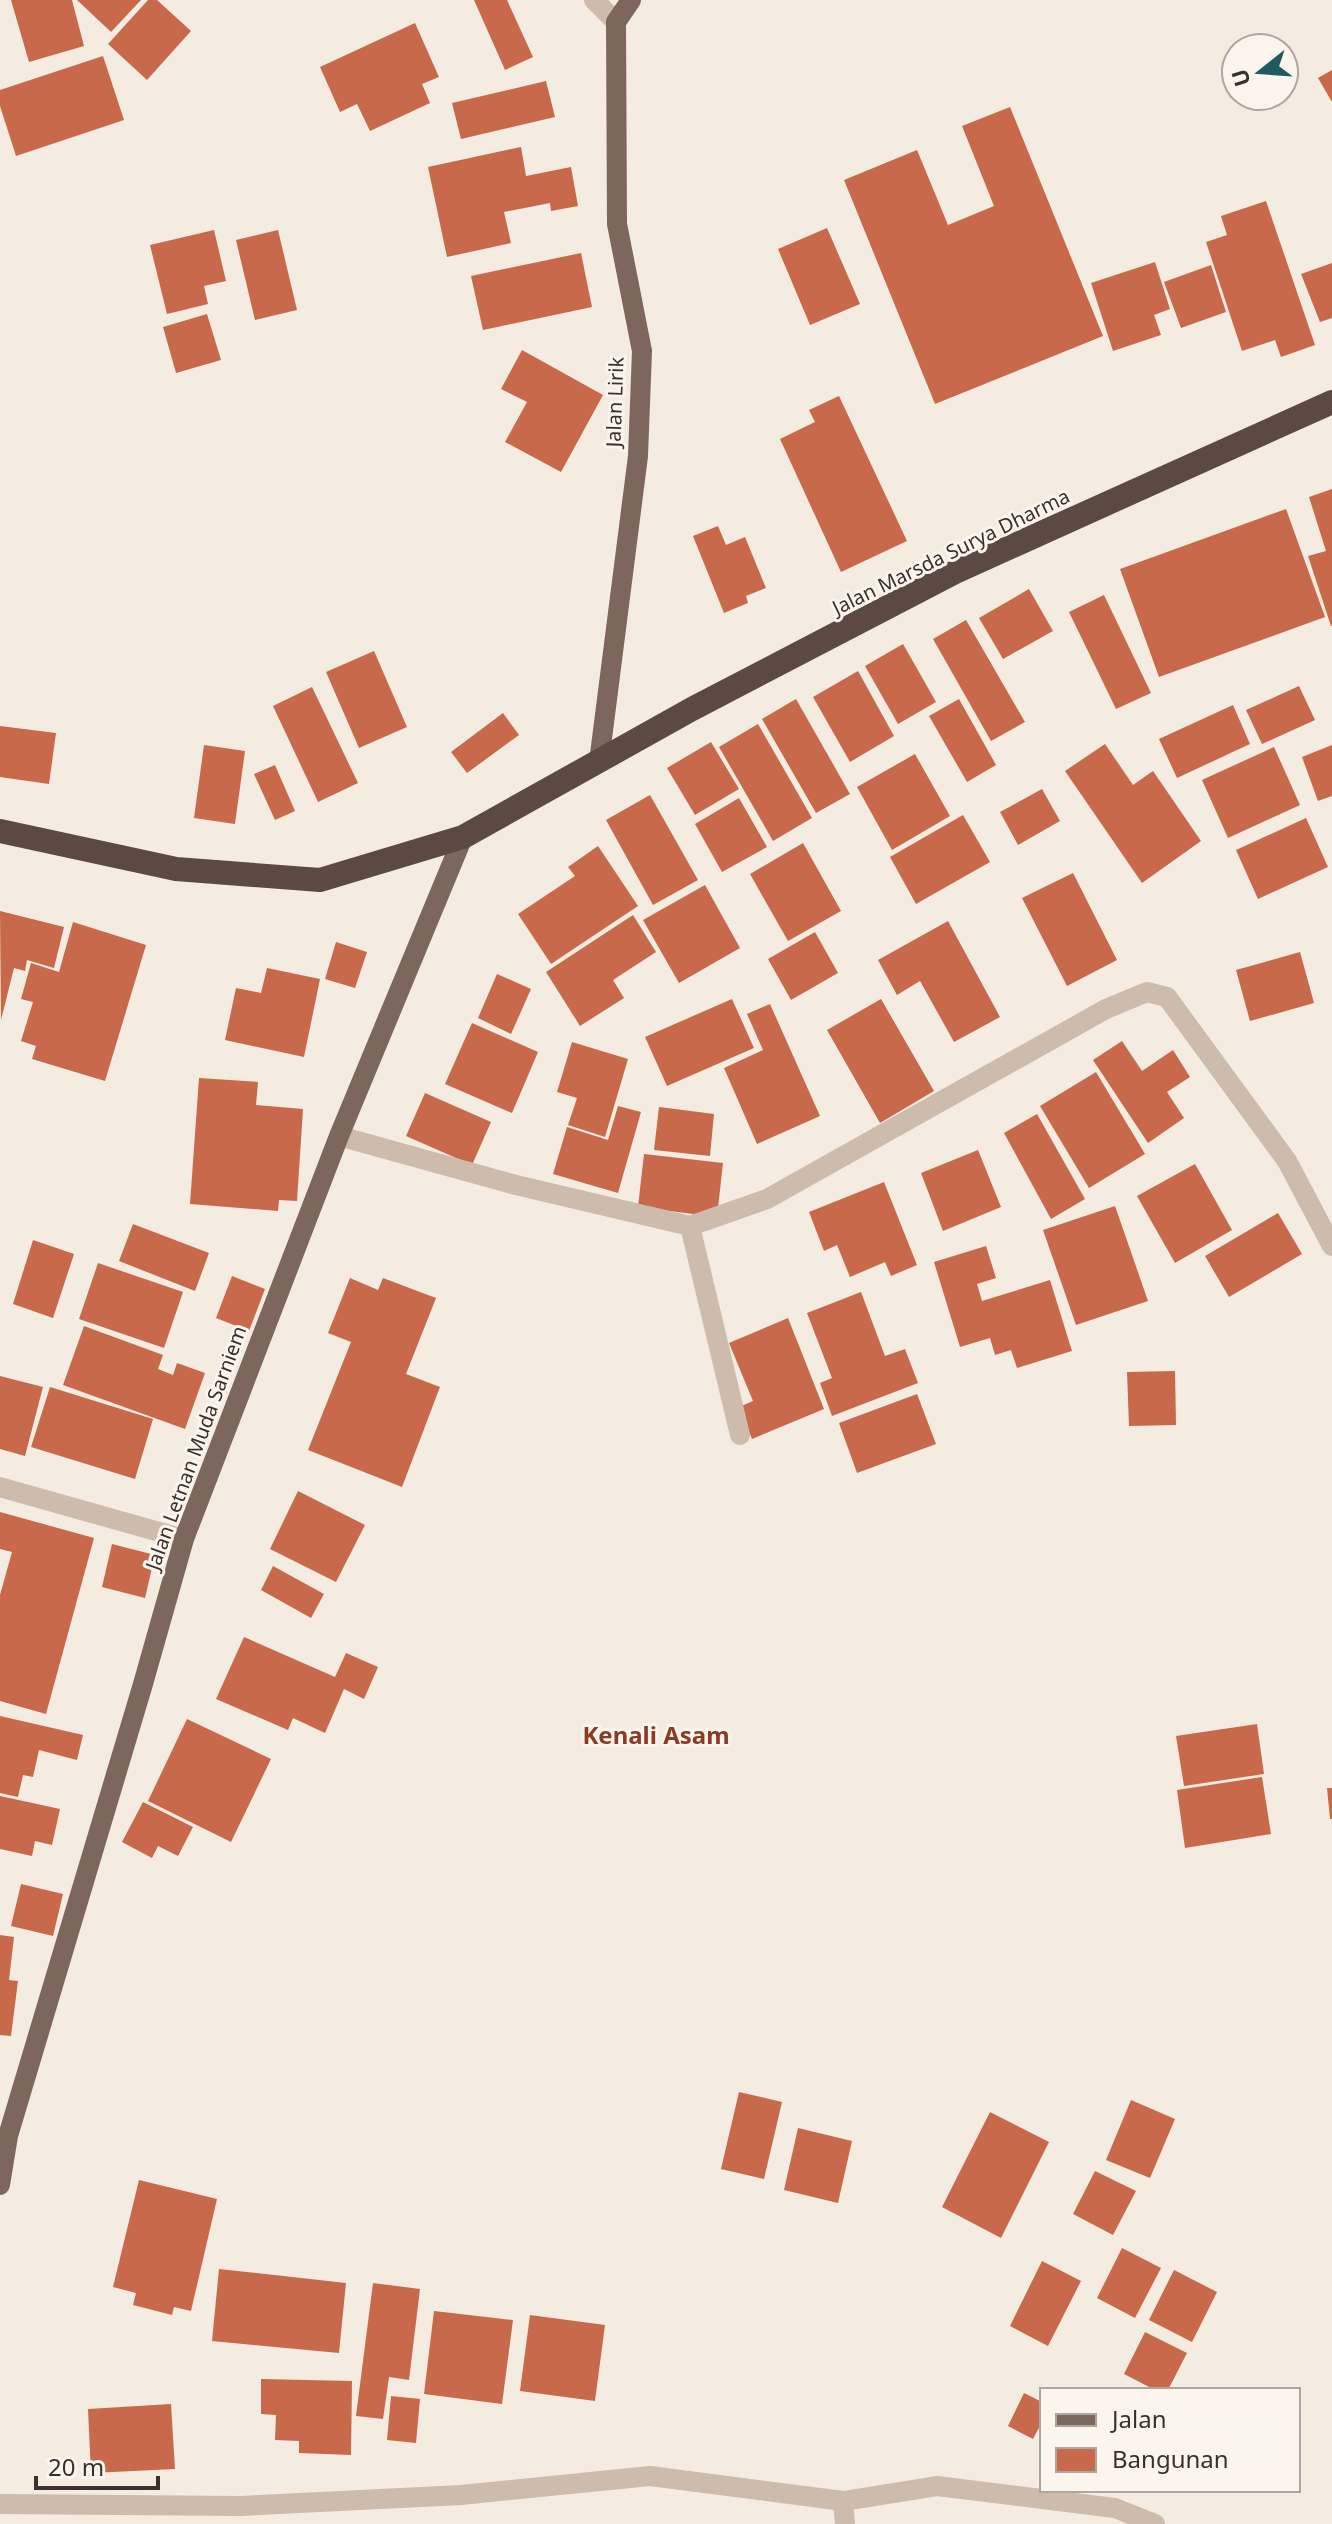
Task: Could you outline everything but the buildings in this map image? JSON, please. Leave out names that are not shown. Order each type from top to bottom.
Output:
[{"type":"highway","name":"Jalan Marsda Surya Dharma","points":[[0,831],[176,869],[320,880],[463,837],[692,709],[955,572],[1332,402]]},
{"type":"main road","points":[[616,22],[631,0]]},
{"type":"main road","name":"Jalan Lirik","points":[[599,762],[638,456],[642,351],[617,224],[616,22]]},
{"type":"main road","name":"Jalan Letnan Muda Sarniem","points":[[0,2185],[8,2136],[184,1539],[339,1136],[463,837]]},
{"type":"street","points":[[594,0],[616,22]]},
{"type":"street","points":[[339,1136],[516,1185],[690,1226],[767,1199],[1106,1009],[1147,992],[1167,997],[1287,1161],[1332,1246]]},
{"type":"street","points":[[690,1226],[740,1435]]},
{"type":"street","points":[[0,1487],[184,1539]]},
{"type":"street","points":[[0,2504],[241,2506],[461,2495],[650,2476],[843,2501],[937,2486],[1115,2508],[1155,2524]]},
{"type":"street","points":[[843,2501],[845,2524]]},
{"type":"district","name":"Kenali Asam","points":[[656,1736]]}]
